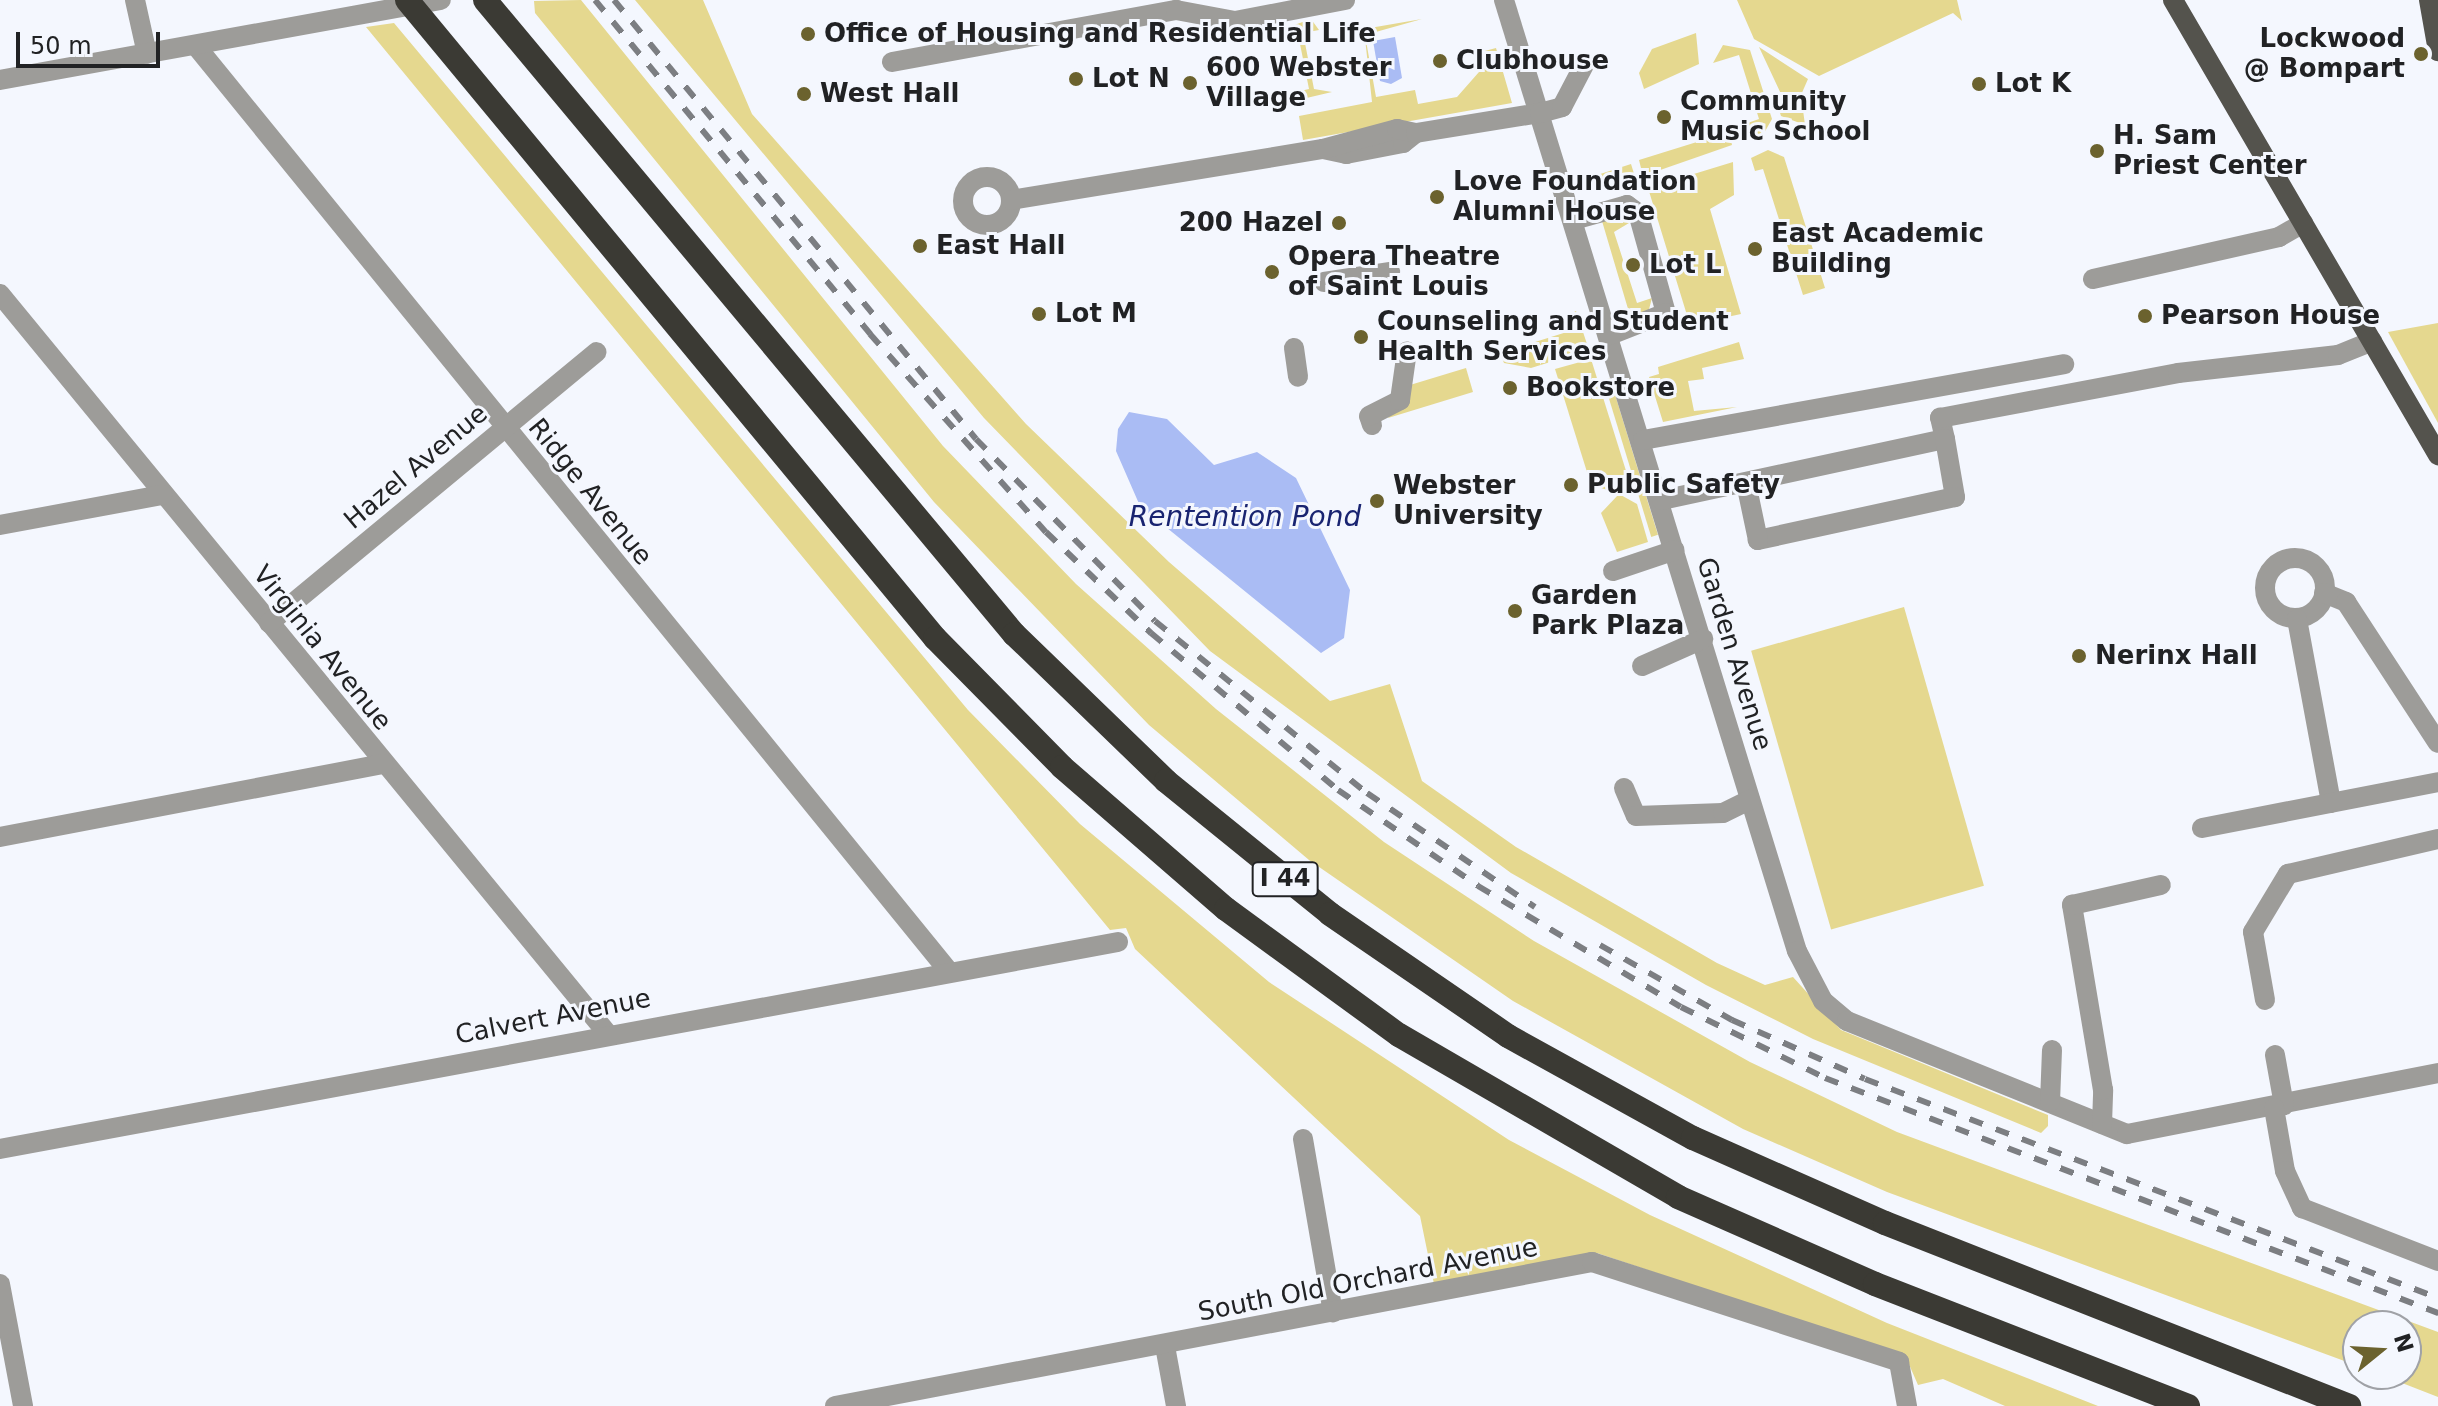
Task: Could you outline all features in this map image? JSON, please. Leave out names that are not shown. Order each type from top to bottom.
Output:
[{"type":"highway","name":"I 44","points":[[407,0],[935,638],[1062,767],[1226,909],[1412,1044],[1678,1197],[1875,1284],[2188,1406]]},
{"type":"highway","name":"I 44","points":[[485,0],[1003,623],[1166,781],[1330,914],[1508,1036],[1706,1144],[1871,1218],[2349,1406]]},
{"type":"main road","points":[[2173,0],[2438,455]]},
{"type":"main road","points":[[2429,0],[2438,51]]},
{"type":"street","points":[[135,0],[147,54]]},
{"type":"street","points":[[0,80],[441,0]]},
{"type":"street","points":[[892,62],[1176,10],[1235,21],[1345,0]]},
{"type":"street","name":"Garden Avenue","points":[[1504,0],[1662,500],[1750,800],[1808,981],[1832,1011],[2127,1134],[2279,1106]]},
{"type":"street","name":"Ridge Avenue","points":[[196,46],[504,429],[947,969]]},
{"type":"street","points":[[1011,200],[1286,156],[1397,129],[1416,133],[1540,113],[1562,107],[1584,65]]},
{"type":"street","points":[[1574,220],[1627,205],[1638,213],[1666,313],[1610,335]]},
{"type":"street","points":[[2093,279],[2279,237],[2303,223]]},
{"type":"street","points":[[1324,282],[1390,272]]},
{"type":"street","name":"Virginia Avenue","points":[[0,294],[607,1033]]},
{"type":"street","points":[[1945,417],[2178,373],[2338,355],[2372,341]]},
{"type":"street","points":[[1294,348],[1298,377]]},
{"type":"street","points":[[1372,425],[1369,416],[1400,400],[1407,351]]},
{"type":"street","name":"Hazel Avenue","points":[[269,623],[597,352]]},
{"type":"street","points":[[1643,440],[1939,381],[2064,364]]},
{"type":"street","points":[[1746,483],[1758,540],[1955,497],[1939,381]]},
{"type":"street","points":[[1662,500],[1945,439]]},
{"type":"street","points":[[0,525],[162,495]]},
{"type":"street","points":[[1613,571],[1675,550]]},
{"type":"street","points":[[2287,559],[2306,561],[2321,574],[2324,593],[2315,611],[2297,619],[2271,607],[2265,588],[2271,570],[2287,559]]},
{"type":"street","points":[[2324,593],[2346,602],[2438,743]]},
{"type":"street","points":[[2297,619],[2331,803]]},
{"type":"street","points":[[1642,666],[1703,639]]},
{"type":"street","points":[[0,837],[383,764]]},
{"type":"street","points":[[2202,828],[2438,782]]},
{"type":"street","points":[[1624,788],[1636,816],[1723,813],[1750,800]]},
{"type":"street","points":[[2265,1000],[2253,932],[2288,874],[2438,839]]},
{"type":"street","points":[[2102,1124],[2103,1090],[2072,905],[2161,885]]},
{"type":"street","name":"Calvert Avenue","points":[[0,1149],[947,969],[1118,942]]},
{"type":"street","points":[[2050,1102],[2052,1050]]},
{"type":"street","points":[[2275,1055],[2285,1171],[2302,1208],[2438,1261]]},
{"type":"street","points":[[2279,1106],[2438,1073]]},
{"type":"street","points":[[1303,1139],[1333,1312]]},
{"type":"street","name":"South Old Orchard Avenue","points":[[835,1406],[1165,1346],[1592,1262],[1899,1362],[1907,1406]]},
{"type":"street","points":[[0,1286],[23,1406]]},
{"type":"street","points":[[1165,1346],[1176,1406]]},
{"type":"shaded area","points":[[581,0],[943,446],[1076,584],[1216,709],[1384,842],[1534,941],[1750,1062],[1897,1132],[2378,1310],[2342,1310],[2342,1360],[1887,1192],[1743,1129],[1513,1001],[1309,860],[1149,725],[934,502],[535,13],[534,1]]},
{"type":"shaded area","points":[[635,0],[703,0],[752,114],[1026,424],[1169,562],[1330,701],[1390,684],[1422,781],[1516,847],[1717,963],[1765,985],[1793,977],[1841,1030],[2048,1115],[2048,1126],[2041,1133],[1813,1039],[1706,985],[1511,873],[1210,651],[984,418]]},
{"type":"shaded area","points":[[1737,0],[1957,0],[1962,21],[1953,13],[1819,76],[1754,39]]},
{"type":"shaded area","points":[[1311,19],[1319,30],[1303,33],[1314,89],[1332,92],[1298,100],[1296,92],[1309,89],[1298,34],[1282,37],[1283,29]]},
{"type":"shaded area","points":[[1422,19],[1365,35],[1376,97],[1415,90],[1418,104],[1457,97],[1479,72],[1481,52],[1496,48],[1512,103],[1303,140],[1299,116],[1372,102],[1364,29]]},
{"type":"shaded area","points":[[394,23],[968,710],[1080,824],[1269,982],[1509,1140],[1650,1215],[1887,1323],[2098,1406],[2005,1406],[1943,1379],[1918,1385],[1908,1362],[1893,1353],[1597,1253],[1434,1284],[1420,1216],[1135,949],[1126,928],[1110,930],[366,27]]},
{"type":"shaded area","points":[[1696,33],[1699,64],[1644,89],[1639,73],[1652,49]]},
{"type":"shaded area","points":[[1723,45],[1750,50],[1772,119],[1763,135],[1746,139],[1742,125],[1759,119],[1739,55],[1713,63]]},
{"type":"shaded area","points":[[1759,47],[1808,79],[1801,95],[1805,125],[1781,116],[1775,97],[1781,94]]},
{"type":"shaded area","points":[[1729,132],[1732,145],[1643,176],[1639,160]]},
{"type":"shaded area","points":[[1768,150],[1784,157],[1825,288],[1803,295],[1763,169],[1755,171],[1751,158]]},
{"type":"shaded area","points":[[1733,162],[1734,195],[1710,209],[1741,314],[1690,325],[1648,188]]},
{"type":"shaded area","points":[[1631,164],[1636,180],[1619,186],[1617,180],[1593,193],[1588,178]]},
{"type":"shaded area","points":[[1617,217],[1629,223],[1614,232],[1637,303],[1652,298],[1648,313],[1631,319],[1602,221]]},
{"type":"shaded area","points":[[1576,311],[1589,350],[1531,368],[1504,363],[1500,353],[1570,331],[1567,316]]},
{"type":"shaded area","points":[[2438,323],[2438,423],[2388,332]]},
{"type":"shaded area","points":[[1739,342],[1744,359],[1702,368],[1704,379],[1688,381],[1694,411],[1737,407],[1663,422],[1649,377],[1659,374],[1658,367]]},
{"type":"shaded area","points":[[1591,359],[1627,474],[1611,491],[1591,485],[1555,369]]},
{"type":"shaded area","points":[[1466,368],[1473,392],[1388,418],[1410,385]]},
{"type":"shaded area","points":[[1610,378],[1658,535],[1651,537],[1603,380]]},
{"type":"shaded area","points":[[1619,494],[1637,504],[1648,542],[1617,552],[1601,513]]},
{"type":"shaded area","points":[[1904,607],[1984,886],[1831,930],[1751,651]]},
{"type":"shaded area","points":[[2422,1326],[2438,1332],[2438,1397],[2420,1390]]},
{"type":"water","points":[[1395,37],[1402,78],[1391,84],[1380,81],[1373,41]]},
{"type":"water","name":"Rentention Pond","points":[[1129,412],[1167,419],[1214,465],[1257,452],[1296,478],[1350,590],[1344,638],[1321,653],[1140,506],[1116,451],[1118,429]]},
{"type":"railway","points":[[595,0],[870,334],[1046,532],[1151,633],[1338,790],[1478,886],[1681,1007],[1825,1078],[2438,1313]]},
{"type":"railway","points":[[614,0],[976,439],[1155,621],[1367,793],[1535,907]]},
{"type":"railway","points":[[1600,945],[1732,1020],[1865,1079],[2438,1298]]},
{"type":"place","name":"Office of Housing and Residential Life","points":[[808,34]]},
{"type":"place","name":"Lockwood @ Bompart","points":[[2421,54]]},
{"type":"place","name":"Clubhouse","points":[[1440,61]]},
{"type":"place","name":"Lot N","points":[[1076,79]]},
{"type":"place","name":"600 Webster Village","points":[[1190,83]]},
{"type":"place","name":"Lot K","points":[[1979,84]]},
{"type":"place","name":"West Hall","points":[[804,94]]},
{"type":"place","name":"Community Music School","points":[[1664,117]]},
{"type":"place","name":"H. Sam Priest Center","points":[[2097,151]]},
{"type":"place","name":"Love Foundation Alumni House","points":[[1437,197]]},
{"type":"place","name":"200 Hazel","points":[[1339,223]]},
{"type":"place","name":"East Hall","points":[[920,246]]},
{"type":"place","name":"East Academic Building","points":[[1755,249]]},
{"type":"place","name":"Lot L","points":[[1633,265]]},
{"type":"place","name":"Opera Theatre of Saint Louis","points":[[1272,272]]},
{"type":"place","name":"Lot M","points":[[1039,314]]},
{"type":"place","name":"Pearson House","points":[[2145,316]]},
{"type":"place","name":"Counseling and Student Health Services","points":[[1361,337]]},
{"type":"place","name":"Bookstore","points":[[1510,388]]},
{"type":"place","name":"Public Safety","points":[[1571,485]]},
{"type":"place","name":"Webster University","points":[[1377,501]]},
{"type":"place","name":"Garden Park Plaza","points":[[1515,611]]},
{"type":"place","name":"Nerinx Hall","points":[[2079,656]]}]
